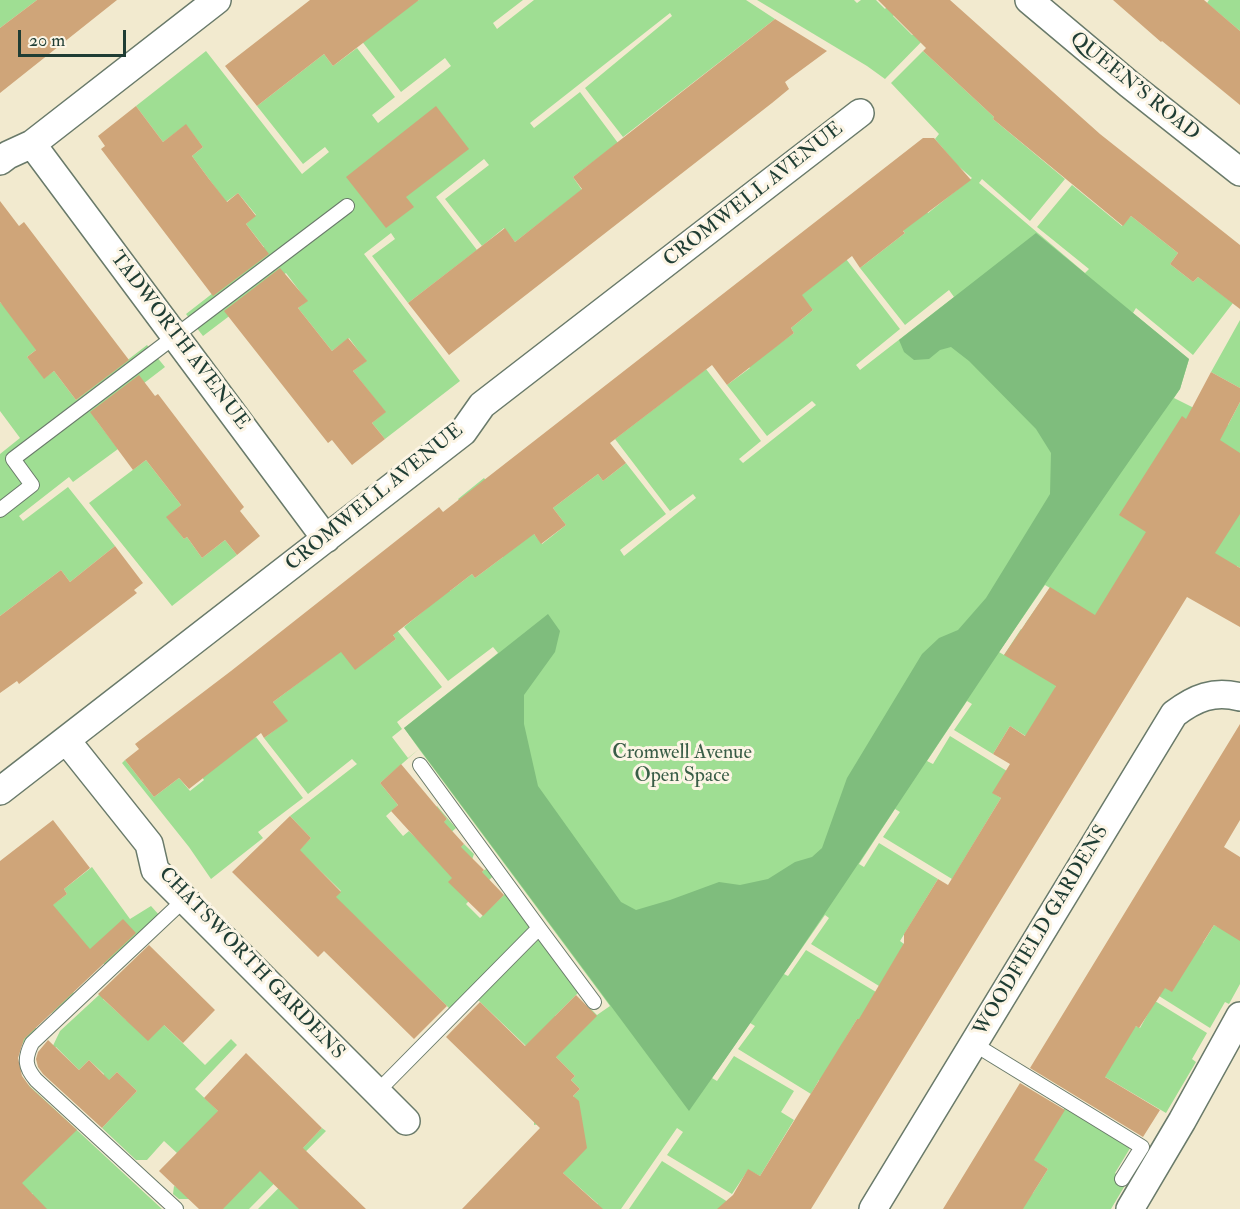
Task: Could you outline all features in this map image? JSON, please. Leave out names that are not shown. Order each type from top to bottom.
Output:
[{"type":"street","points":[[0,161],[8,154],[32,144],[217,0]]},
{"type":"street","name":"QUEEN'S ROAD","points":[[1029,0],[1129,84],[1240,172]]},
{"type":"street","name":"CROMWELL AVENUE","points":[[0,791],[463,432],[482,405],[860,113]]},
{"type":"street","name":"TADWORTH AVENUE","points":[[32,144],[326,539]]},
{"type":"street","name":"WOODFIELD GARDENS","points":[[873,1209],[1174,714],[1202,696],[1217,694],[1240,697]]},
{"type":"street","name":"CHATSWORTH GARDENS","points":[[66,740],[149,844],[155,870],[406,1121]]},
{"type":"street","points":[[1130,1209],[1240,1016]]},
{"type":"lane","points":[[0,510],[33,485],[13,459],[347,206]]},
{"type":"lane","points":[[420,765],[594,1002]]},
{"type":"lane","points":[[176,1209],[36,1080],[26,1064],[27,1053],[32,1043],[184,900]]},
{"type":"lane","points":[[378,1092],[539,928]]},
{"type":"lane","points":[[974,1044],[1142,1147],[1122,1179]]},
{"type":"green space","points":[[0,0],[37,0],[0,28]]},
{"type":"green space","points":[[419,0],[523,0],[493,23],[497,29],[534,0],[746,0],[775,19],[623,137],[585,88],[672,16],[670,13],[530,123],[534,128],[580,92],[618,143],[573,177],[582,190],[515,242],[504,228],[482,246],[445,199],[489,165],[484,159],[436,197],[477,250],[408,303],[372,256],[395,239],[391,233],[364,254],[460,381],[385,439],[372,423],[385,412],[353,371],[366,361],[349,338],[332,351],[298,308],[307,301],[286,273],[203,336],[186,314],[249,265],[246,260],[264,247],[246,224],[256,215],[238,193],[226,202],[192,156],[203,147],[186,125],[163,142],[136,106],[206,51],[302,174],[329,152],[325,147],[303,164],[257,106],[324,54],[333,66],[357,48],[395,97],[372,115],[378,123],[451,66],[445,58],[401,92],[354,31]]},
{"type":"green space","points":[[757,0],[854,0],[857,3],[861,0],[876,0],[885,9],[893,0],[902,6],[893,16],[912,35],[930,33],[885,79]]},
{"type":"green space","points":[[1209,0],[1240,0],[1240,31],[1207,3]]},
{"type":"green space","name":"Cromwell Avenue Open Space","points":[[923,51],[994,117],[993,119],[1065,179],[1030,221],[982,179],[979,183],[1085,273],[1089,269],[1037,227],[1072,185],[1122,226],[1131,216],[1178,253],[1170,264],[1193,282],[1198,277],[1233,303],[1193,355],[1136,308],[1133,313],[1189,359],[1180,389],[1174,398],[1228,425],[1240,402],[1240,568],[1237,566],[1124,597],[1064,646],[1025,624],[1050,588],[1045,585],[999,652],[1004,655],[1021,629],[1070,658],[1056,686],[1035,742],[1010,726],[993,754],[954,730],[972,704],[967,701],[927,761],[933,764],[950,736],[1015,776],[993,793],[1001,798],[952,879],[883,837],[900,812],[895,809],[859,864],[864,867],[879,843],[938,879],[900,941],[909,948],[879,986],[811,944],[829,918],[825,915],[784,974],[788,976],[806,950],[881,995],[864,1022],[857,1019],[845,1039],[826,1084],[819,1080],[811,1094],[738,1049],[755,1026],[750,1023],[712,1078],[717,1081],[734,1056],[794,1091],[781,1112],[794,1120],[760,1176],[748,1170],[732,1194],[667,1155],[683,1132],[677,1128],[621,1209],[594,1209],[598,1204],[563,1173],[581,1117],[534,1125],[534,1122],[574,1097],[580,1089],[571,1080],[575,1076],[556,1057],[526,1046],[478,1000],[540,938],[579,992],[555,1016],[569,1029],[590,1008],[597,1015],[610,1006],[404,728],[498,653],[493,647],[448,681],[404,627],[447,588],[450,591],[472,574],[475,578],[503,557],[458,499],[484,478],[525,531],[529,528],[542,544],[566,525],[553,508],[598,474],[603,481],[626,463],[666,514],[620,550],[624,556],[696,498],[693,494],[670,511],[615,439],[706,369],[761,441],[739,459],[743,463],[816,405],[812,401],[767,436],[727,385],[750,368],[734,347],[772,349],[794,333],[791,328],[813,310],[801,295],[846,259],[900,329],[856,365],[860,370],[954,297],[949,290],[905,325],[860,268],[905,233],[896,221],[919,203],[928,213],[972,178],[957,165],[935,139],[939,134],[891,83]]},
{"type":"green space","points":[[1036,233],[1189,359],[1180,389],[1117,478],[813,932],[689,1111],[404,728],[548,614],[560,631],[555,652],[524,695],[524,724],[538,786],[621,902],[636,910],[719,882],[740,885],[768,879],[795,862],[812,857],[822,848],[847,778],[922,654],[939,638],[958,630],[986,598],[1050,494],[1051,453],[1036,429],[969,361],[951,347],[940,350],[929,359],[914,360],[904,352],[899,340]]},
{"type":"green space","points":[[0,302],[41,346],[27,357],[44,378],[54,371],[76,400],[147,345],[165,367],[96,420],[118,449],[73,482],[69,477],[19,516],[23,521],[68,487],[115,546],[70,582],[61,570],[0,616],[0,454],[20,438],[0,411]]},
{"type":"green space","points":[[1240,320],[1240,388],[1211,372]]},
{"type":"green space","points":[[146,460],[181,505],[167,517],[184,539],[187,537],[202,558],[225,540],[237,555],[172,606],[89,503]]},
{"type":"green space","points":[[385,615],[442,687],[397,722],[402,729],[392,737],[408,758],[419,749],[380,783],[398,805],[386,816],[403,836],[409,831],[421,843],[447,819],[437,806],[456,828],[429,852],[441,865],[464,844],[474,854],[460,893],[484,870],[487,869],[494,875],[466,904],[480,918],[508,891],[531,927],[451,1010],[360,921],[332,901],[341,891],[299,850],[311,838],[290,816],[357,764],[352,759],[308,794],[264,738],[287,721],[273,702],[341,651],[377,653],[396,639],[381,618]]},
{"type":"green space","points":[[256,737],[303,798],[258,832],[263,838],[211,879],[189,847],[122,763],[125,760],[154,797],[179,778],[190,791],[204,780],[193,765]]},
{"type":"green space","points":[[92,867],[130,919],[151,906],[160,916],[105,965],[101,962],[73,991],[74,994],[52,1013],[46,1012],[32,1024],[37,1029],[12,1054],[43,912],[67,894],[64,889]]},
{"type":"green space","points":[[1214,925],[1240,938],[1240,984],[1229,1004],[1225,1002],[1210,1028],[1159,996],[1163,946],[1203,943]]},
{"type":"green space","points":[[151,947],[103,999],[126,1020],[164,1025],[205,1065],[231,1039],[237,1045],[195,1089],[238,1130],[277,1175],[322,1128],[326,1131],[249,1209],[223,1209],[188,1199],[179,1199],[173,1194],[174,1186],[177,1187],[177,1153],[164,1141],[147,1160],[136,1160],[102,1128],[137,1091],[117,1072],[86,1104],[104,1074],[89,1060],[79,1070],[56,1047],[49,1054],[60,1031]]},
{"type":"green space","points":[[1155,1001],[1207,1033],[1192,1059],[1196,1062],[1166,1113],[1090,1068],[1136,1026],[1140,1028]]},
{"type":"green space","points":[[23,1080],[162,1209],[15,1209],[33,1194],[19,1186]]},
{"type":"green space","points":[[1066,1105],[1132,1145],[1115,1173],[1127,1182],[1111,1209],[1003,1209],[1033,1193],[1048,1169],[1033,1160]]},
{"type":"green space","points":[[311,1155],[299,1209],[258,1209]]},
{"type":"green space","points":[[662,1161],[728,1202],[723,1209],[629,1209]]},
{"type":"building","points":[[37,0],[117,0],[0,93],[0,28]]},
{"type":"building","points":[[310,0],[419,0],[333,66],[324,54],[257,106],[225,66]]},
{"type":"building","points":[[878,0],[950,0],[1100,134],[1240,245],[1240,309],[1198,277],[1193,282],[1170,264],[1178,253],[1131,216],[1123,226],[993,119],[994,117],[923,51],[926,48]]},
{"type":"building","points":[[1113,0],[1204,0],[1240,31],[1240,105],[1161,42]]},
{"type":"building","points":[[775,19],[827,51],[785,82],[789,89],[772,103],[449,355],[408,303],[505,228],[515,242],[582,189],[573,177]]},
{"type":"building","points":[[136,106],[163,142],[186,124],[203,147],[192,156],[209,179],[227,202],[238,193],[256,216],[246,224],[269,254],[213,296],[101,149],[105,146],[98,136]]},
{"type":"building","points":[[436,106],[469,149],[406,197],[414,207],[386,228],[346,177]]},
{"type":"building","points":[[923,138],[934,138],[971,180],[903,231],[905,233],[860,268],[852,256],[802,295],[813,310],[791,328],[794,333],[727,385],[712,365],[610,443],[626,463],[603,481],[598,474],[553,508],[566,525],[541,544],[534,534],[475,578],[472,574],[393,635],[396,639],[355,670],[341,652],[273,702],[288,721],[264,738],[261,733],[189,789],[179,778],[154,797],[125,760],[139,749],[135,744],[439,507],[443,512]]},
{"type":"building","points":[[0,201],[19,226],[24,222],[129,360],[76,400],[54,371],[44,379],[27,357],[36,350],[0,302]]},
{"type":"building","points":[[280,268],[308,301],[298,308],[332,351],[348,338],[367,361],[353,371],[386,412],[372,423],[385,439],[352,465],[332,440],[328,443],[224,311]]},
{"type":"building","points":[[1211,372],[1240,388],[1240,402],[1220,440],[1240,453],[1240,514],[1215,553],[1240,568],[1240,627],[1187,597],[811,1209],[717,1209],[733,1195],[748,1169],[760,1176],[859,1019],[904,943],[904,934],[938,879],[948,885],[1001,798],[992,793],[1010,764],[993,754],[1010,726],[1025,736],[1056,686],[1004,655],[1050,587],[1095,615],[1146,532],[1119,515],[1182,416],[1186,419]]},
{"type":"building","points":[[139,375],[155,396],[158,394],[244,507],[240,511],[260,536],[237,555],[225,540],[202,558],[187,537],[184,539],[166,517],[181,505],[146,460],[133,470],[90,412]]},
{"type":"building","points":[[115,546],[143,583],[134,590],[137,593],[19,684],[17,681],[0,693],[0,616],[61,570],[70,582]]},
{"type":"building","points":[[1240,724],[1240,820],[1224,847],[1240,857],[1240,941],[1214,925],[1172,992],[1165,988],[1139,1028],[1136,1026],[1105,1077],[1160,1110],[1143,1137],[1030,1068]]},
{"type":"building","points":[[401,764],[447,819],[444,822],[464,844],[461,847],[504,895],[483,916],[448,882],[452,878],[391,811],[398,805],[380,783]]},
{"type":"building","points":[[290,816],[311,838],[300,850],[341,892],[336,897],[447,1006],[414,1039],[324,951],[318,957],[232,872]]},
{"type":"building","points":[[53,820],[90,868],[64,889],[67,894],[53,905],[90,949],[123,919],[136,933],[24,1039],[18,1058],[22,1076],[30,1087],[77,1130],[22,1183],[47,1209],[0,1209],[0,861]]},
{"type":"building","points":[[149,945],[215,1010],[183,1043],[164,1025],[148,1041],[98,994]]},
{"type":"building","points":[[576,995],[597,1016],[556,1057],[575,1076],[571,1080],[580,1089],[573,1096],[579,1101],[587,1148],[563,1173],[603,1209],[462,1209],[540,1128],[446,1037],[480,1002],[525,1046]]},
{"type":"building","points":[[48,1040],[79,1070],[89,1060],[109,1080],[117,1072],[137,1091],[102,1128],[38,1067],[36,1059],[38,1052]]},
{"type":"building","points":[[246,1053],[322,1128],[303,1148],[366,1209],[299,1209],[260,1171],[223,1209],[199,1209],[159,1171],[218,1111],[204,1098]]},
{"type":"building","points":[[1020,1083],[1065,1110],[1034,1160],[1048,1169],[1023,1209],[943,1209]]}]
